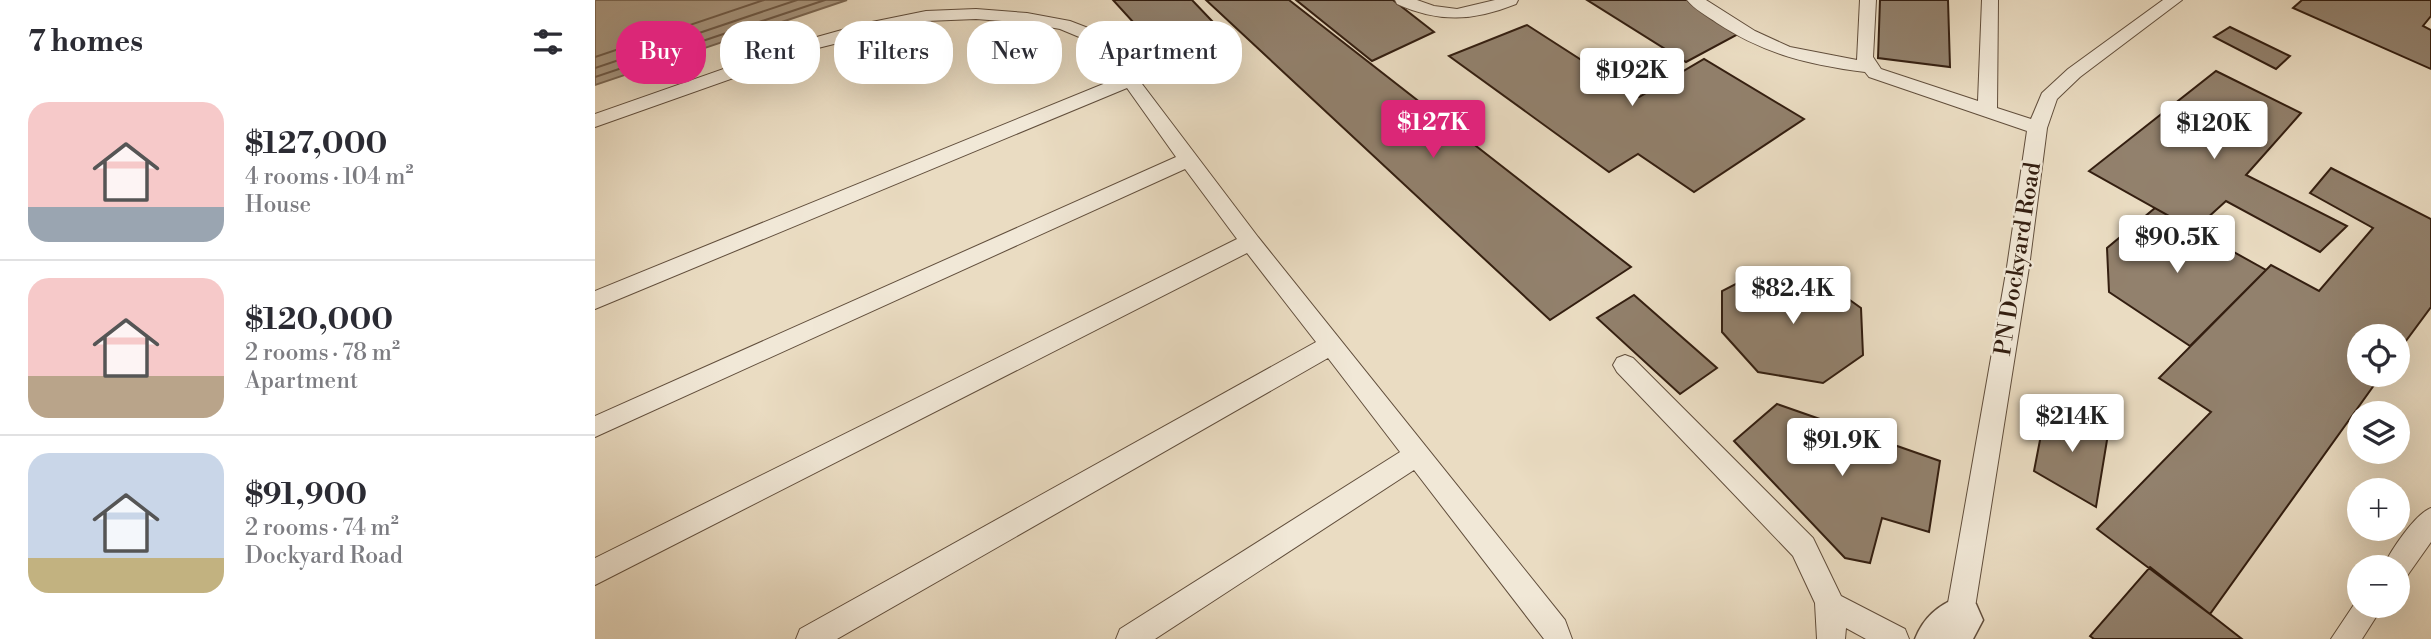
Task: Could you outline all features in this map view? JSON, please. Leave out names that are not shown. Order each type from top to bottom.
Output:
[{"type":"lane","points":[[1403,0],[1435,12],[1456,15],[1483,12],[1510,0]]},
{"type":"lane","points":[[1695,0],[1758,40],[1784,51],[1814,59],[1869,67]]},
{"type":"lane","points":[[1868,0],[1864,57],[1869,67],[1884,78],[2037,128]]},
{"type":"lane","points":[[1987,111],[1990,0]]},
{"type":"lane","name":"PN Dockyard Road","points":[[1953,633],[2018,267],[2037,128],[2049,97],[2074,73],[2174,0]]},
{"type":"lane","points":[[595,121],[812,44],[926,16],[976,14],[1064,25],[1076,30]]},
{"type":"lane","points":[[595,300],[1120,84]]},
{"type":"lane","points":[[1133,84],[1187,160],[1416,455],[1552,636]]},
{"type":"lane","points":[[595,427],[1187,160]]},
{"type":"lane","points":[[595,572],[1250,242]]},
{"type":"lane","points":[[810,639],[1331,345]]},
{"type":"lane","points":[[1625,365],[1803,547],[1819,575],[1830,606],[1834,625],[1831,639]]},
{"type":"lane","points":[[1130,639],[1416,455]]},
{"type":"lane","points":[[2406,555],[2431,520]]},
{"type":"lane","points":[[1830,606],[1895,639]]},
{"type":"lane","points":[[2345,639],[2360,618]]},
{"type":"water","points":[[595,0],[847,0],[785,21],[720,21],[720,43],[706,48],[706,21],[616,21],[616,78],[595,85]]},
{"type":"building","points":[[1113,0],[1192,0],[1212,21],[1132,21]]},
{"type":"building","points":[[1206,0],[1289,0],[1631,267],[1550,320],[1242,33],[1242,21],[1229,21]]},
{"type":"building","points":[[1296,0],[1393,0],[1434,32],[1372,61]]},
{"type":"building","points":[[1587,0],[1690,0],[1742,32],[1686,62]]},
{"type":"building","points":[[1880,0],[1948,0],[1950,67],[1878,58]]},
{"type":"building","points":[[2302,0],[2431,0],[2431,16],[2423,26],[2431,30],[2431,69],[2293,8]]},
{"type":"building","points":[[1527,25],[1639,97],[1704,59],[1804,119],[1694,192],[1638,154],[1609,172],[1449,56]]},
{"type":"building","points":[[2230,27],[2290,56],[2276,69],[2214,37]]},
{"type":"building","points":[[2216,71],[2301,113],[2246,175],[2347,226],[2320,252],[2226,201],[2194,230],[2089,171]]},
{"type":"building","points":[[2331,168],[2431,219],[2431,307],[2410,335],[2410,324],[2347,324],[2347,387],[2373,387],[2363,401],[2347,401],[2347,423],[2210,614],[2097,529],[2211,412],[2159,378],[2271,265],[2319,291],[2373,228],[2310,193]]},
{"type":"building","points":[[2155,208],[2266,270],[2190,346],[2109,292],[2107,248]]},
{"type":"building","points":[[1759,272],[1816,276],[1861,308],[1863,355],[1823,383],[1758,372],[1722,332],[1722,291]]},
{"type":"building","points":[[1634,295],[1717,368],[1680,394],[1597,318]]},
{"type":"building","points":[[1777,404],[1940,461],[1929,532],[1882,518],[1870,563],[1845,558],[1734,441]]},
{"type":"building","points":[[2046,409],[2109,428],[2096,507],[2034,471]]},
{"type":"building","points":[[2150,567],[2242,639],[2094,639],[2090,636]]}]
